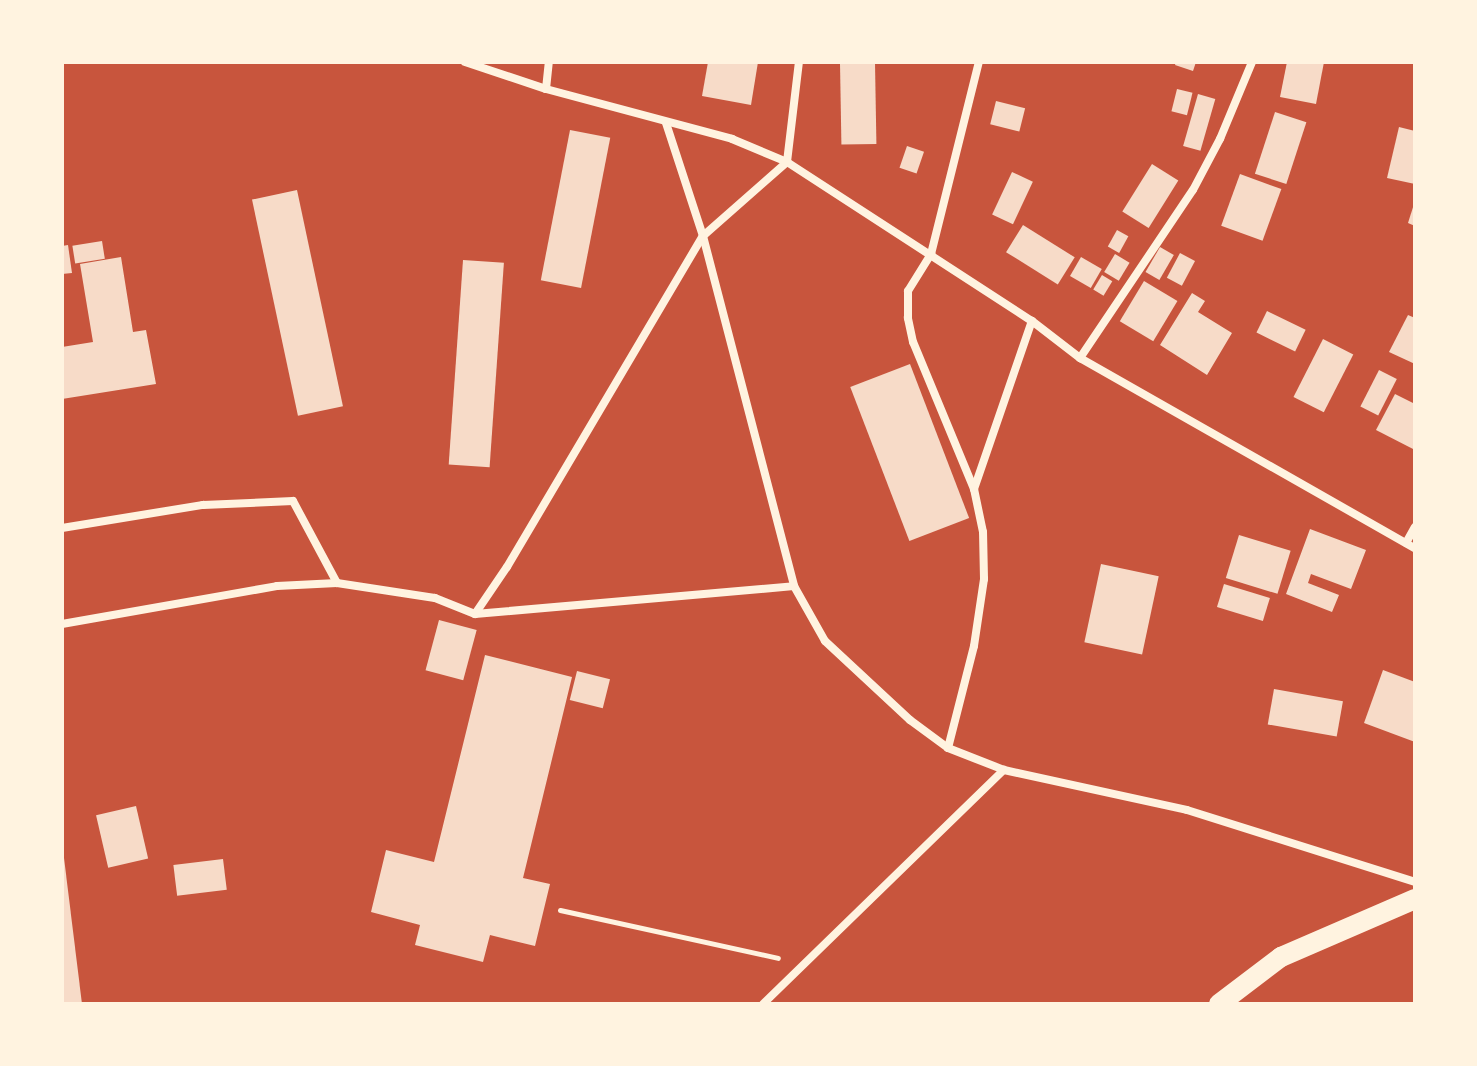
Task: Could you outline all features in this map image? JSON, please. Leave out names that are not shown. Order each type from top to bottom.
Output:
[{"type":"main road","points":[[1219,1004],[1281,957],[1415,899]]},
{"type":"street","points":[[465,62],[546,89],[732,139],[787,162],[1032,321],[1080,358],[1415,548]]},
{"type":"street","points":[[546,89],[549,62]]},
{"type":"street","points":[[475,614],[703,236],[787,162],[799,62]]},
{"type":"street","points":[[948,748],[974,646],[984,579],[983,532],[974,489],[913,342],[908,318],[908,291],[931,254],[979,62]]},
{"type":"street","points":[[1080,358],[1193,190],[1220,139],[1252,62]]},
{"type":"street","points":[[666,123],[703,236],[794,586],[825,641],[910,720],[948,748],[1004,770],[1187,810],[1415,882]]},
{"type":"street","points":[[974,489],[1032,321]]},
{"type":"street","points":[[62,528],[203,505],[293,501],[337,583]]},
{"type":"street","points":[[1406,543],[1415,527]]},
{"type":"street","points":[[62,624],[277,586],[337,583],[435,598],[475,614],[794,586]]},
{"type":"street","points":[[763,1004],[1004,770]]},
{"type":"path","points":[[560,910],[806,965]]},
{"type":"building","points":[[708,62],[758,62],[751,105],[702,96]]},
{"type":"building","points":[[1176,62],[1196,62],[1193,71],[1175,65]]},
{"type":"building","points":[[1287,62],[1324,62],[1316,104],[1280,97]]},
{"type":"building","points":[[875,63],[876,144],[841,145],[840,64]]},
{"type":"building","points":[[1177,89],[1193,93],[1187,115],[1171,111]]},
{"type":"building","points":[[1198,94],[1215,99],[1200,151],[1183,146]]},
{"type":"building","points":[[996,101],[1025,108],[1019,132],[990,124]]},
{"type":"building","points":[[1275,112],[1306,122],[1286,184],[1255,174]]},
{"type":"building","points":[[1399,127],[1415,131],[1415,184],[1387,178]]},
{"type":"building","points":[[570,130],[610,138],[581,288],[541,280]]},
{"type":"building","points":[[907,146],[924,152],[917,174],[900,168]]},
{"type":"building","points":[[1152,164],[1178,180],[1149,228],[1122,211]]},
{"type":"building","points":[[1012,172],[1033,182],[1013,224],[992,215]]},
{"type":"building","points":[[1240,174],[1281,189],[1263,241],[1221,226]]},
{"type":"building","points":[[297,190],[343,406],[298,416],[252,200]]},
{"type":"building","points":[[1415,204],[1415,226],[1408,223]]},
{"type":"building","points":[[1023,225],[1075,257],[1058,284],[1006,252]]},
{"type":"building","points":[[1117,230],[1128,236],[1119,253],[1108,247]]},
{"type":"building","points":[[102,241],[105,259],[75,263],[72,246]]},
{"type":"building","points":[[68,245],[72,273],[62,274],[62,246]]},
{"type":"building","points":[[1160,247],[1174,255],[1159,280],[1146,272]]},
{"type":"building","points":[[1180,253],[1195,261],[1182,286],[1167,278]]},
{"type":"building","points":[[1115,254],[1130,263],[1119,281],[1104,272]]},
{"type":"building","points":[[121,257],[133,332],[146,330],[156,384],[62,399],[62,347],[93,342],[80,264]]},
{"type":"building","points":[[1081,257],[1102,269],[1091,288],[1070,276]]},
{"type":"building","points":[[463,260],[504,263],[490,467],[449,465]]},
{"type":"building","points":[[1102,275],[1112,281],[1104,296],[1093,290]]},
{"type":"building","points":[[1144,281],[1177,301],[1153,341],[1120,321]]},
{"type":"building","points":[[1192,293],[1205,301],[1198,312],[1232,333],[1207,375],[1160,345]]},
{"type":"building","points":[[1267,311],[1306,330],[1295,351],[1256,333]]},
{"type":"building","points":[[1408,315],[1415,318],[1415,364],[1389,352]]},
{"type":"building","points":[[1323,339],[1353,354],[1324,412],[1293,397]]},
{"type":"building","points":[[910,364],[969,518],[909,541],[850,387]]},
{"type":"building","points":[[1379,370],[1397,379],[1378,416],[1360,407]]},
{"type":"building","points":[[1395,394],[1415,404],[1415,450],[1376,430]]},
{"type":"building","points":[[1310,529],[1366,550],[1351,589],[1311,574],[1308,583],[1339,595],[1332,612],[1286,594]]},
{"type":"building","points":[[1239,535],[1291,551],[1277,594],[1226,578]]},
{"type":"building","points":[[1101,564],[1159,576],[1142,655],[1084,642]]},
{"type":"building","points":[[1224,584],[1270,598],[1263,621],[1217,607]]},
{"type":"building","points":[[439,620],[477,630],[463,680],[426,670]]},
{"type":"building","points":[[485,655],[572,677],[523,878],[550,884],[535,946],[490,935],[483,962],[415,945],[420,925],[371,912],[386,850],[434,862]]},
{"type":"building","points":[[1383,670],[1415,682],[1415,742],[1364,723]]},
{"type":"building","points":[[577,671],[610,679],[603,708],[570,700]]},
{"type":"building","points":[[1274,689],[1343,701],[1337,737],[1268,724]]},
{"type":"building","points":[[136,806],[148,859],[108,868],[96,815]]},
{"type":"building","points":[[64,858],[82,1004],[62,1004]]},
{"type":"building","points":[[223,859],[227,890],[177,896],[173,865]]}]
